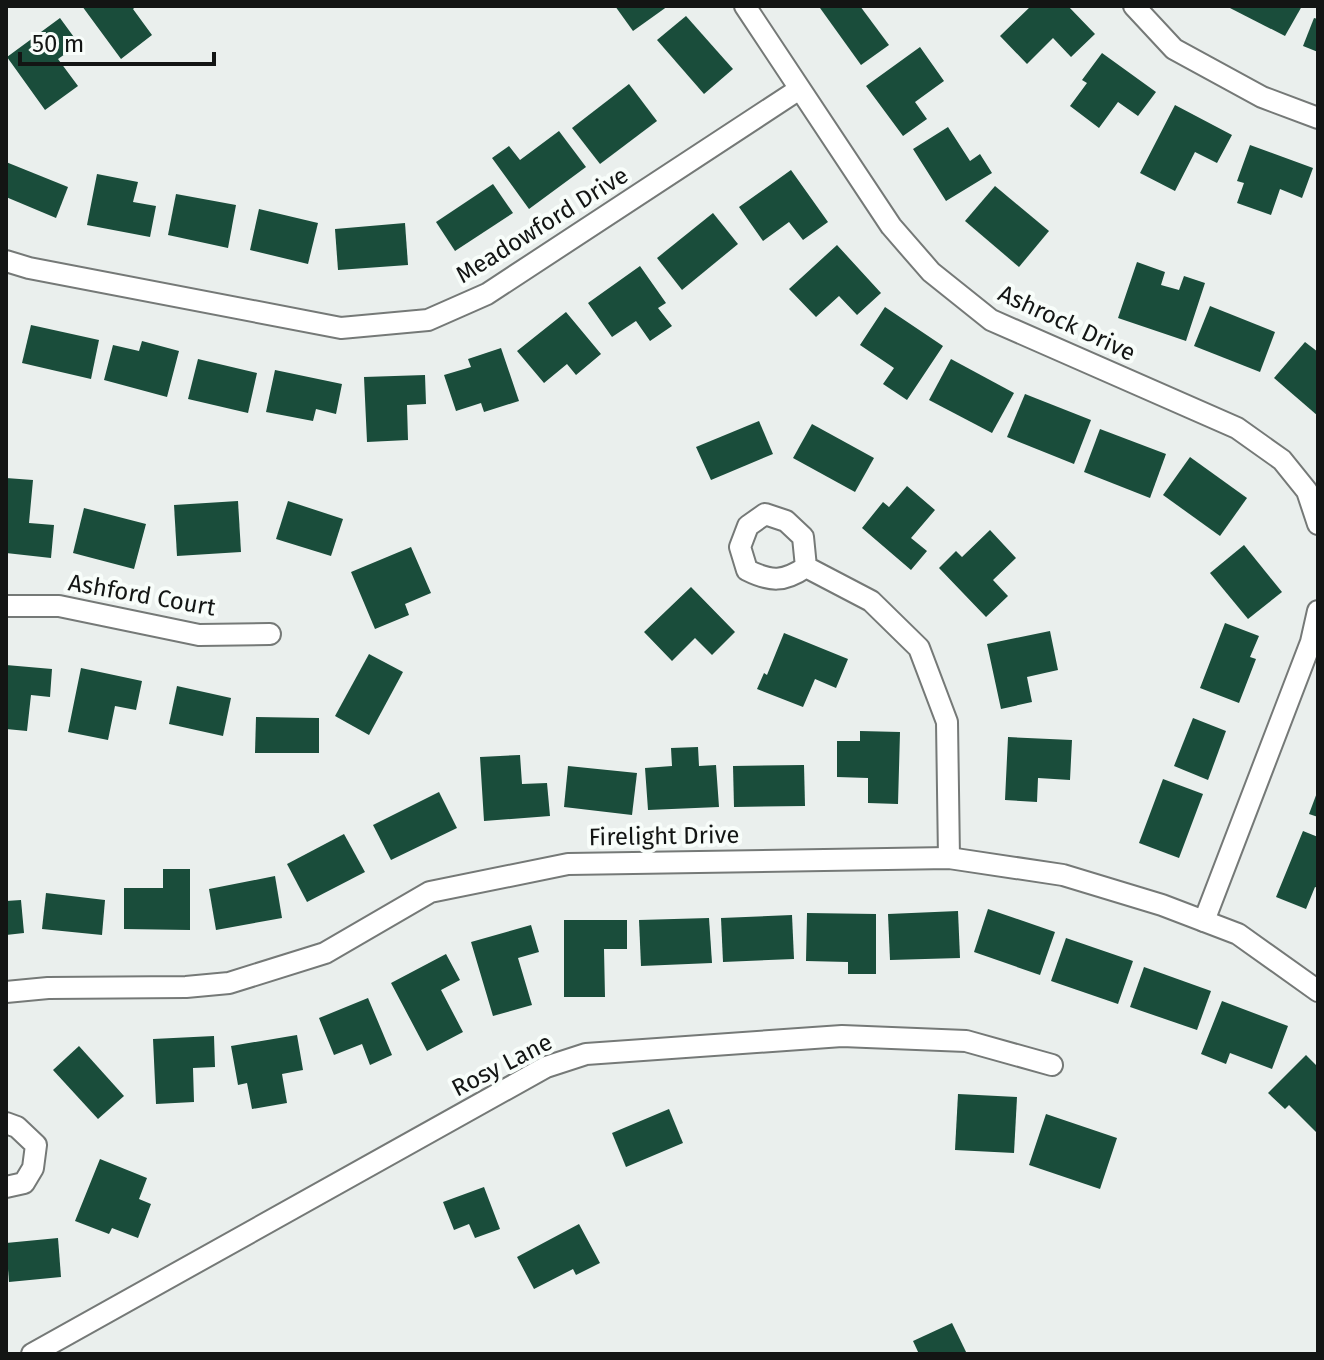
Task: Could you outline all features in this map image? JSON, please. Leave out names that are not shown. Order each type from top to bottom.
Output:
[{"type":"street","name":"Ashrock Drive","points":[[745,6],[891,226],[931,272],[991,320],[1237,428],[1282,460],[1307,491],[1318,524]]},
{"type":"street","points":[[1134,6],[1174,49],[1262,97],[1318,118]]},
{"type":"street","name":"Meadowford Drive","points":[[6,261],[341,328],[428,320],[487,294],[798,90]]},
{"type":"street","points":[[806,567],[871,601],[919,648],[947,722],[949,858]]},
{"type":"street","name":"Ashford Court","points":[[6,606],[59,606],[199,635],[270,634]]},
{"type":"street","points":[[1204,921],[1311,642],[1318,611]]},
{"type":"street","name":"Firelight Drive","points":[[6,992],[229,983],[325,953],[430,892],[568,864],[949,858],[1063,875],[1204,921],[1263,949],[1318,991]]},
{"type":"street","name":"Rosy Lane","points":[[32,1354],[546,1067],[586,1054],[842,1036],[966,1041],[1052,1065]]},
{"type":"street","points":[[6,1123],[17,1127],[36,1145],[33,1168],[24,1183],[6,1187]]},
{"type":"building","points":[[82,6],[136,6],[133,9],[152,35],[121,59]]},
{"type":"building","points":[[615,6],[668,6],[633,31]]},
{"type":"building","points":[[860,6],[889,45],[861,65],[820,8]]},
{"type":"building","points":[[1031,6],[1068,6],[1095,34],[1071,57],[1053,38],[1027,64],[1000,36]]},
{"type":"building","points":[[1226,6],[1302,6],[1285,36]]},
{"type":"building","points":[[686,16],[733,69],[704,94],[657,40]]},
{"type":"building","points":[[60,18],[79,44],[58,59],[78,86],[45,110],[7,57]]},
{"type":"building","points":[[1314,18],[1318,19],[1318,52],[1303,46]]},
{"type":"building","points":[[920,47],[944,81],[915,102],[927,119],[903,136],[866,86]]},
{"type":"building","points":[[1102,53],[1156,92],[1138,116],[1118,102],[1099,128],[1070,106],[1087,83],[1082,80]]},
{"type":"building","points":[[629,84],[657,121],[600,164],[572,128]]},
{"type":"building","points":[[1175,105],[1232,135],[1217,163],[1195,152],[1175,191],[1140,173]]},
{"type":"building","points":[[948,127],[970,161],[980,154],[992,173],[946,201],[913,149]]},
{"type":"building","points":[[559,131],[586,167],[529,209],[492,158],[509,146],[520,160]]},
{"type":"building","points":[[1250,145],[1313,168],[1302,198],[1280,189],[1271,215],[1237,203],[1244,183],[1237,181]]},
{"type":"building","points":[[6,162],[68,187],[56,218],[6,197]]},
{"type":"building","points":[[791,170],[828,222],[803,240],[789,222],[763,241],[739,207]]},
{"type":"building","points":[[97,174],[138,182],[133,202],[156,206],[150,237],[87,225]]},
{"type":"building","points":[[493,184],[513,213],[455,251],[436,222]]},
{"type":"building","points":[[995,186],[1049,231],[1019,267],[965,221]]},
{"type":"building","points":[[176,194],[236,205],[228,248],[168,235]]},
{"type":"building","points":[[259,209],[318,223],[308,264],[250,250]]},
{"type":"building","points":[[713,213],[738,244],[682,290],[657,258]]},
{"type":"building","points":[[405,223],[408,265],[338,270],[335,229]]},
{"type":"building","points":[[837,245],[881,293],[857,315],[839,296],[816,317],[789,289]]},
{"type":"building","points":[[1137,262],[1165,272],[1161,285],[1179,290],[1184,276],[1205,283],[1186,341],[1118,318]]},
{"type":"building","points":[[640,266],[666,303],[658,308],[672,326],[650,341],[636,321],[612,337],[588,303]]},
{"type":"building","points":[[1210,306],[1275,332],[1260,372],[1194,346]]},
{"type":"building","points":[[885,307],[943,346],[907,400],[883,384],[894,368],[860,345]]},
{"type":"building","points":[[566,312],[601,354],[576,375],[567,364],[544,383],[517,351]]},
{"type":"building","points":[[31,325],[99,340],[91,379],[22,363]]},
{"type":"building","points":[[142,341],[179,351],[167,397],[104,380],[113,345],[139,351]]},
{"type":"building","points":[[1305,342],[1318,352],[1318,416],[1274,378]]},
{"type":"building","points":[[501,348],[519,401],[484,412],[481,403],[456,411],[444,375],[471,367],[468,359]]},
{"type":"building","points":[[198,359],[257,373],[248,413],[188,399]]},
{"type":"building","points":[[951,359],[1014,393],[992,433],[929,400]]},
{"type":"building","points":[[275,370],[342,384],[336,414],[316,409],[313,421],[266,412]]},
{"type":"building","points":[[425,375],[426,404],[407,405],[408,440],[367,442],[364,377]]},
{"type":"building","points":[[1025,394],[1091,420],[1074,464],[1007,437]]},
{"type":"building","points":[[759,421],[773,454],[711,480],[696,447]]},
{"type":"building","points":[[812,424],[874,458],[855,492],[793,458]]},
{"type":"building","points":[[1100,429],[1166,454],[1150,498],[1084,472]]},
{"type":"building","points":[[1190,457],[1247,498],[1220,536],[1163,495]]},
{"type":"building","points":[[6,478],[33,480],[29,523],[54,525],[51,558],[6,553]]},
{"type":"building","points":[[907,486],[935,510],[911,538],[927,551],[911,570],[862,528],[883,502],[889,507]]},
{"type":"building","points":[[238,501],[241,552],[177,556],[174,505]]},
{"type":"building","points":[[288,501],[343,519],[331,556],[276,539]]},
{"type":"building","points":[[84,508],[146,524],[134,569],[73,553]]},
{"type":"building","points":[[990,530],[1016,558],[993,580],[1008,596],[986,617],[939,568],[956,551],[962,557]]},
{"type":"building","points":[[1244,545],[1282,592],[1248,619],[1210,573]]},
{"type":"building","points":[[411,547],[431,593],[405,604],[409,615],[375,629],[351,572]]},
{"type":"building","points":[[691,587],[735,632],[712,655],[695,638],[672,661],[644,632]]},
{"type":"building","points":[[1225,623],[1259,636],[1250,657],[1256,659],[1239,703],[1200,688]]},
{"type":"building","points":[[1050,631],[1058,670],[1027,677],[1032,702],[1001,709],[987,644]]},
{"type":"building","points":[[784,633],[848,659],[836,688],[815,679],[803,707],[757,689],[764,673],[767,675]]},
{"type":"building","points":[[369,654],[403,672],[369,735],[335,716]]},
{"type":"building","points":[[6,665],[52,669],[50,697],[31,695],[27,731],[6,729]]},
{"type":"building","points":[[81,668],[142,681],[136,710],[115,706],[108,740],[68,732]]},
{"type":"building","points":[[177,686],[231,698],[223,736],[169,724]]},
{"type":"building","points":[[256,717],[319,718],[319,753],[255,753]]},
{"type":"building","points":[[1193,718],[1226,731],[1208,780],[1174,766]]},
{"type":"building","points":[[860,731],[900,732],[898,804],[868,803],[868,778],[837,777],[837,741],[860,741]]},
{"type":"building","points":[[1008,737],[1072,740],[1070,780],[1038,778],[1037,802],[1005,800]]},
{"type":"building","points":[[698,747],[699,766],[716,765],[719,807],[648,810],[645,768],[672,766],[671,748]]},
{"type":"building","points":[[520,755],[522,784],[547,783],[550,816],[484,821],[480,757]]},
{"type":"building","points":[[804,765],[805,806],[734,807],[733,766]]},
{"type":"building","points":[[568,766],[637,773],[632,815],[564,807]]},
{"type":"building","points":[[1163,779],[1203,794],[1179,858],[1139,843]]},
{"type":"building","points":[[1318,790],[1318,817],[1309,814]]},
{"type":"building","points":[[439,792],[457,828],[391,860],[373,825]]},
{"type":"building","points":[[1303,831],[1318,837],[1318,888],[1315,887],[1306,909],[1276,897]]},
{"type":"building","points":[[344,834],[365,872],[307,902],[287,864]]},
{"type":"building","points":[[163,869],[190,869],[190,930],[124,929],[124,888],[163,888]]},
{"type":"building","points":[[275,876],[282,918],[216,930],[209,889]]},
{"type":"building","points":[[46,893],[105,900],[102,935],[42,929]]},
{"type":"building","points":[[21,900],[24,933],[6,935],[6,901]]},
{"type":"building","points":[[988,909],[1055,932],[1040,975],[974,952]]},
{"type":"building","points":[[958,911],[960,958],[890,960],[888,914]]},
{"type":"building","points":[[807,913],[876,914],[876,974],[848,974],[848,962],[806,961]]},
{"type":"building","points":[[792,915],[794,959],[723,962],[721,918]]},
{"type":"building","points":[[709,918],[712,963],[641,966],[639,920]]},
{"type":"building","points":[[564,920],[627,920],[627,949],[604,949],[605,997],[564,997]]},
{"type":"building","points":[[531,925],[539,952],[518,958],[532,1005],[493,1016],[471,942]]},
{"type":"building","points":[[1066,938],[1133,961],[1118,1004],[1051,981]]},
{"type":"building","points":[[446,954],[460,980],[441,990],[463,1032],[427,1051],[391,983]]},
{"type":"building","points":[[1144,967],[1211,991],[1197,1030],[1130,1007]]},
{"type":"building","points":[[368,998],[392,1055],[370,1065],[362,1044],[334,1055],[319,1018]]},
{"type":"building","points":[[1222,1001],[1288,1026],[1272,1069],[1230,1053],[1226,1064],[1201,1054]]},
{"type":"building","points":[[297,1035],[303,1070],[282,1074],[287,1103],[252,1109],[247,1083],[238,1085],[231,1046]]},
{"type":"building","points":[[214,1036],[215,1067],[193,1068],[194,1102],[156,1104],[153,1039]]},
{"type":"building","points":[[79,1046],[124,1096],[98,1119],[53,1070]]},
{"type":"building","points":[[1306,1055],[1318,1067],[1318,1134],[1289,1105],[1285,1109],[1268,1093]]},
{"type":"building","points":[[958,1094],[1017,1097],[1014,1153],[955,1150]]},
{"type":"building","points":[[669,1109],[683,1143],[626,1167],[612,1133]]},
{"type":"building","points":[[1046,1114],[1117,1138],[1100,1189],[1029,1165]]},
{"type":"building","points":[[100,1159],[147,1178],[139,1199],[151,1204],[138,1238],[112,1228],[109,1234],[75,1221]]},
{"type":"building","points":[[484,1187],[500,1229],[475,1238],[469,1224],[454,1230],[443,1202]]},
{"type":"building","points":[[579,1224],[600,1263],[576,1275],[573,1269],[534,1289],[517,1257]]},
{"type":"building","points":[[58,1238],[61,1277],[9,1282],[6,1243]]},
{"type":"building","points":[[952,1323],[967,1354],[919,1354],[913,1341]]}]
